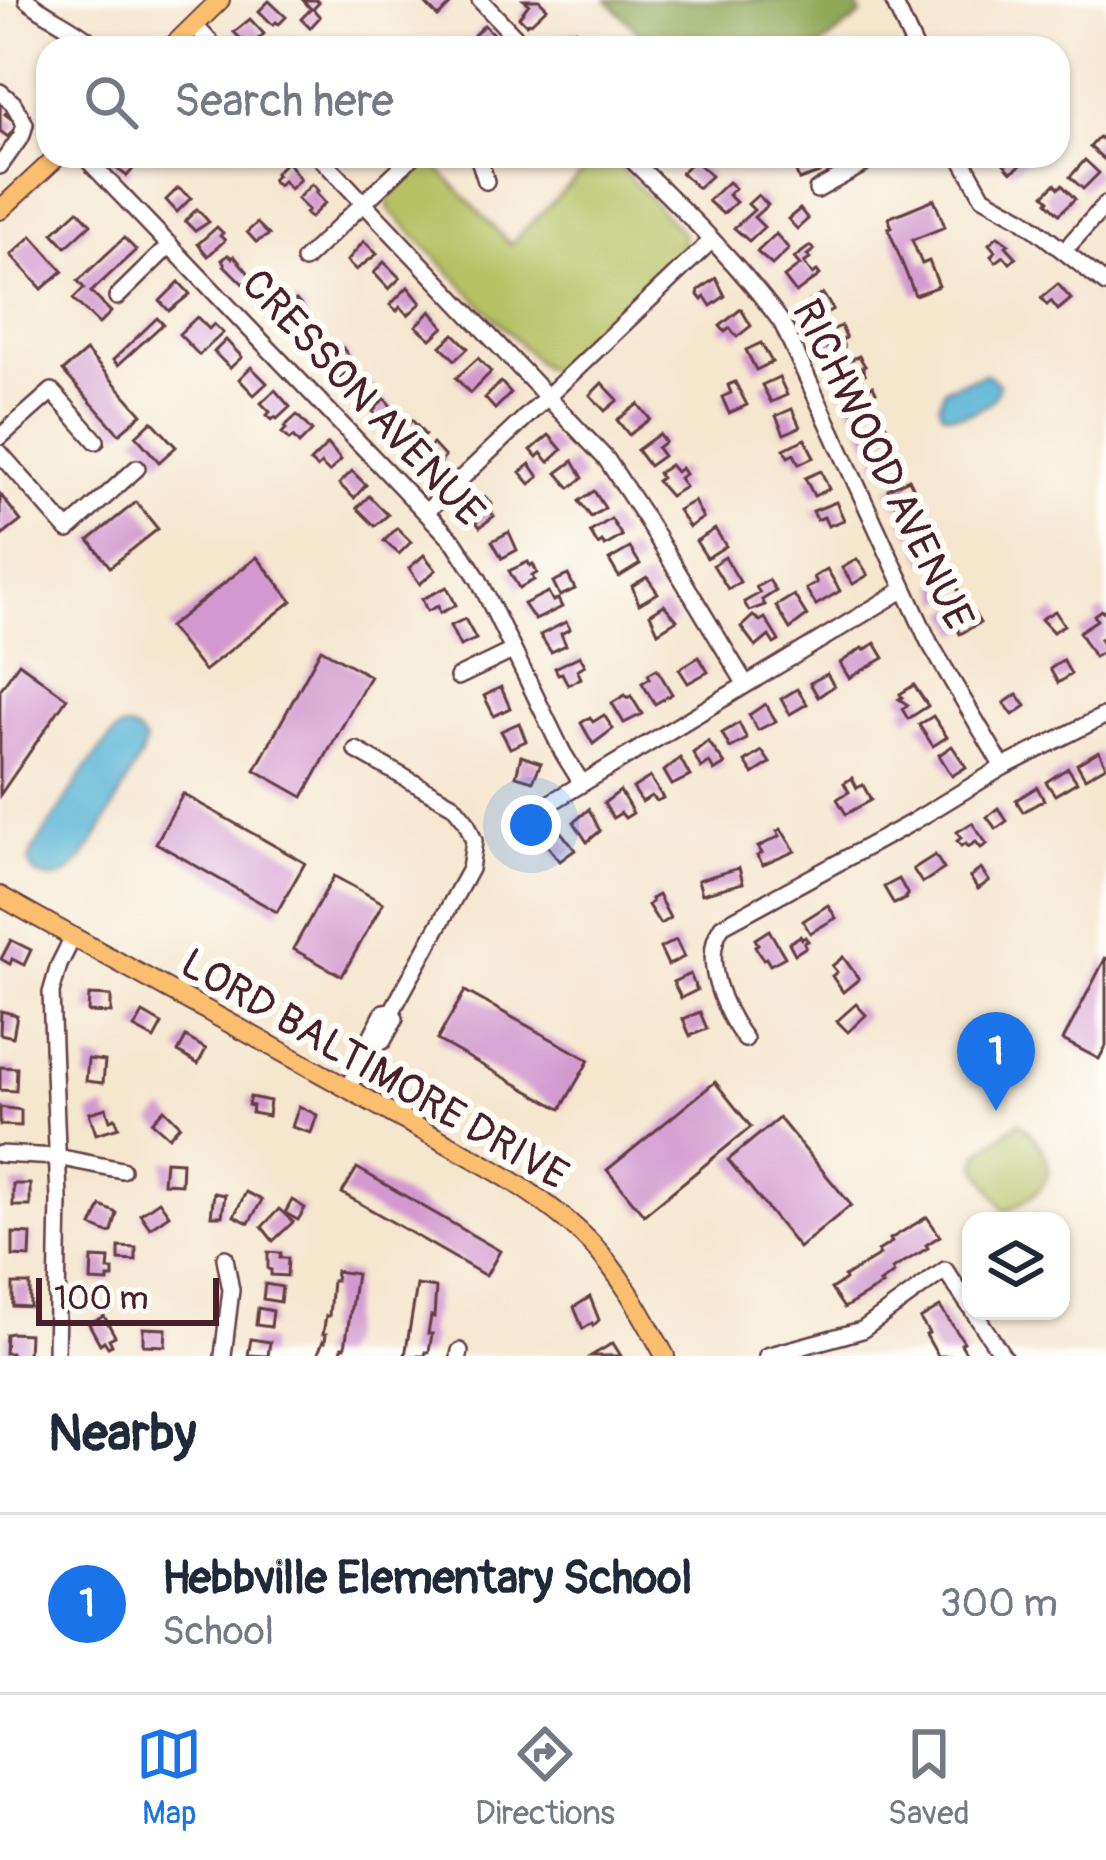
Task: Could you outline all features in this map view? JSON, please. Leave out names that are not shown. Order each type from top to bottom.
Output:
[{"type":"main road","points":[[184,36],[220,0]]},
{"type":"main road","points":[[4,199],[43,168]]},
{"type":"main road","name":"LORD BALTIMORE DRIVE","points":[[0,896],[508,1179],[566,1220],[611,1268],[665,1356]]},
{"type":"street","points":[[27,0],[83,36]]},
{"type":"street","points":[[480,0],[512,36]]},
{"type":"street","points":[[893,0],[910,36]]},
{"type":"street","points":[[195,26],[205,36]]},
{"type":"street","points":[[0,92],[25,124],[22,135],[5,146],[0,166]]},
{"type":"street","name":"CRESSON AVENUE","points":[[96,168],[467,560],[581,782]]},
{"type":"street","points":[[331,168],[587,436],[615,472],[745,683]]},
{"type":"street","points":[[304,260],[400,168]]},
{"type":"street","points":[[482,168],[486,181]]},
{"type":"street","name":"RICHWOOD AVENUE","points":[[640,168],[712,240],[782,323],[928,642],[1003,767]]},
{"type":"street","points":[[818,190],[857,168]]},
{"type":"street","points":[[965,168],[983,197],[1021,218],[1106,284]]},
{"type":"street","points":[[1071,243],[1106,204]]},
{"type":"street","points":[[425,512],[712,240]]},
{"type":"street","points":[[117,297],[170,245]]},
{"type":"street","points":[[0,437],[52,391],[96,441]]},
{"type":"street","points":[[0,453],[68,530],[137,468]]},
{"type":"street","points":[[535,812],[903,590]]},
{"type":"street","points":[[458,676],[512,651]]},
{"type":"street","points":[[745,1039],[729,1012],[715,969],[714,942],[722,926],[1003,767],[1104,720]]},
{"type":"street","points":[[348,1088],[373,1044],[372,1035],[384,1012],[392,1011],[473,859],[473,842],[453,805],[356,750]]},
{"type":"street","points":[[56,1356],[59,1214],[51,993],[73,938]]},
{"type":"street","points":[[0,1154],[56,1157],[122,1170]]},
{"type":"street","points":[[223,1356],[231,1290],[225,1258]]},
{"type":"street","points":[[767,1356],[862,1330],[946,1270],[962,1295]]},
{"type":"street","points":[[979,1320],[1003,1356]]},
{"type":"green space","points":[[607,0],[855,0],[861,15],[834,36],[642,36]]},
{"type":"green space","points":[[419,168],[438,168],[510,244],[587,168],[621,168],[683,233],[682,247],[554,369],[543,368],[388,208],[389,196]]},
{"type":"green space","points":[[1019,1122],[1042,1149],[1048,1172],[1036,1193],[1005,1211],[976,1165],[979,1153]]},
{"type":"water","points":[[986,374],[999,383],[986,405],[960,415],[942,413],[939,405],[945,388]]},
{"type":"water","points":[[121,729],[135,732],[145,743],[95,840],[62,876],[34,873],[29,861],[32,852],[85,770]]},
{"type":"building","points":[[303,0],[319,3],[313,9],[320,17],[310,28],[301,19],[311,9]]},
{"type":"building","points":[[422,0],[447,0],[451,4],[438,17]]},
{"type":"building","points":[[524,0],[539,0],[547,8],[526,24],[519,17],[529,4]]},
{"type":"building","points":[[269,1],[286,17],[279,24],[273,25],[259,11]]},
{"type":"building","points":[[250,19],[264,34],[238,36],[234,32]]},
{"type":"building","points":[[484,25],[495,36],[473,36]]},
{"type":"building","points":[[0,99],[11,107],[5,114],[18,124],[8,137],[0,131]]},
{"type":"building","points":[[1099,137],[1106,138],[1106,161],[1090,147]]},
{"type":"building","points":[[1085,160],[1099,173],[1083,189],[1070,177]]},
{"type":"building","points":[[292,168],[300,179],[290,189],[283,181],[278,186],[272,180],[275,173]]},
{"type":"building","points":[[686,168],[702,168],[711,176],[698,188],[681,173]]},
{"type":"building","points":[[794,168],[817,168],[819,173],[799,180]]},
{"type":"building","points":[[728,182],[735,188],[728,195],[736,202],[723,214],[708,201]]},
{"type":"building","points":[[312,184],[325,203],[310,218],[297,199]]},
{"type":"building","points":[[1055,184],[1075,199],[1059,214],[1044,195]]},
{"type":"building","points":[[178,188],[191,198],[177,212],[166,200]]},
{"type":"building","points":[[758,195],[768,205],[754,217],[764,227],[749,241],[734,228],[754,210],[748,204]]},
{"type":"building","points":[[934,199],[945,227],[912,240],[922,264],[929,261],[939,286],[915,295],[888,218]]},
{"type":"building","points":[[197,209],[209,222],[195,231],[185,221]]},
{"type":"building","points":[[800,209],[808,219],[797,229],[788,219]]},
{"type":"building","points":[[78,210],[91,224],[66,247],[53,233]]},
{"type":"building","points":[[257,223],[269,235],[256,242],[247,232]]},
{"type":"building","points":[[217,227],[225,240],[208,256],[198,244]]},
{"type":"building","points":[[776,234],[789,249],[772,265],[757,252]]},
{"type":"building","points":[[32,236],[63,271],[42,289],[11,255]]},
{"type":"building","points":[[998,236],[1016,257],[1010,263],[1004,256],[996,262],[991,256],[995,251],[989,244]]},
{"type":"building","points":[[124,238],[136,250],[91,292],[111,312],[99,324],[73,299],[84,288],[78,281]]},
{"type":"building","points":[[364,241],[377,254],[356,270],[347,261]]},
{"type":"building","points":[[810,246],[814,250],[804,263],[812,274],[820,275],[796,293],[784,277],[800,265],[794,258]]},
{"type":"building","points":[[228,255],[251,276],[243,284],[224,265],[222,260]]},
{"type":"building","points":[[384,262],[400,278],[389,289],[374,273]]},
{"type":"building","points":[[716,278],[725,296],[711,306],[698,295]]},
{"type":"building","points":[[179,282],[190,294],[169,311],[160,301]]},
{"type":"building","points":[[1058,284],[1071,299],[1058,310],[1041,298]]},
{"type":"building","points":[[408,287],[421,303],[408,315],[390,305]]},
{"type":"building","points":[[823,294],[833,309],[813,321],[803,305]]},
{"type":"building","points":[[296,300],[307,312],[294,332],[273,311],[283,301],[289,307]]},
{"type":"building","points":[[741,309],[751,326],[737,337],[730,328],[725,332],[720,326]]},
{"type":"building","points":[[431,311],[444,327],[431,339],[416,326]]},
{"type":"building","points":[[197,317],[209,329],[214,324],[223,333],[199,355],[179,334]]},
{"type":"building","points":[[157,318],[163,324],[118,365],[113,360]]},
{"type":"building","points":[[841,326],[844,347],[830,353],[819,336]]},
{"type":"building","points":[[314,329],[327,344],[315,356],[301,342]]},
{"type":"building","points":[[454,334],[468,348],[455,360],[441,346]]},
{"type":"building","points":[[226,340],[242,357],[230,368],[214,352]]},
{"type":"building","points":[[761,343],[772,362],[756,370],[746,350]]},
{"type":"building","points":[[343,348],[351,368],[338,380],[324,366]]},
{"type":"building","points":[[86,351],[142,414],[119,434],[63,371]]},
{"type":"building","points":[[859,356],[865,374],[843,384],[833,368]]},
{"type":"building","points":[[478,358],[491,372],[470,393],[456,378]]},
{"type":"building","points":[[251,367],[267,383],[254,395],[239,379]]},
{"type":"building","points":[[364,374],[376,390],[363,402],[350,388]]},
{"type":"building","points":[[779,377],[787,395],[771,402],[762,385]]},
{"type":"building","points":[[501,382],[511,393],[495,409],[485,398]]},
{"type":"building","points":[[735,382],[747,405],[729,413],[722,397],[731,393],[728,385]]},
{"type":"building","points":[[602,383],[618,400],[605,411],[590,395]]},
{"type":"building","points":[[873,386],[876,392],[867,398],[871,408],[856,415],[846,398]]},
{"type":"building","points":[[275,390],[290,407],[272,420],[261,403]]},
{"type":"building","points":[[384,398],[398,414],[386,426],[373,412]]},
{"type":"building","points":[[638,404],[650,419],[629,435],[617,420]]},
{"type":"building","points":[[792,409],[800,427],[784,434],[776,416]]},
{"type":"building","points":[[297,415],[312,431],[299,444],[282,433]]},
{"type":"building","points":[[882,418],[886,438],[870,446],[860,428]]},
{"type":"building","points":[[412,420],[425,435],[407,452],[394,438]]},
{"type":"building","points":[[152,421],[176,447],[159,462],[136,436]]},
{"type":"building","points":[[659,434],[665,442],[657,448],[663,456],[649,466],[637,450]]},
{"type":"building","points":[[549,435],[562,450],[549,462],[531,450]]},
{"type":"building","points":[[805,439],[814,457],[799,464],[784,449]]},
{"type":"building","points":[[328,444],[341,460],[329,472],[310,462]]},
{"type":"building","points":[[433,444],[445,457],[430,475],[416,461]]},
{"type":"building","points":[[890,449],[899,469],[886,475],[874,458]]},
{"type":"building","points":[[573,461],[583,478],[570,488],[557,473]]},
{"type":"building","points":[[530,464],[539,477],[530,484],[520,472]]},
{"type":"building","points":[[670,465],[676,472],[681,468],[685,474],[679,478],[685,487],[670,496],[657,481],[658,473]]},
{"type":"building","points":[[352,471],[366,485],[354,498],[339,484]]},
{"type":"building","points":[[821,471],[829,489],[814,496],[805,478]]},
{"type":"building","points":[[909,479],[912,500],[896,506],[888,489]]},
{"type":"building","points":[[594,491],[605,508],[591,517],[579,501]]},
{"type":"building","points":[[0,494],[21,521],[3,535],[0,530]]},
{"type":"building","points":[[369,496],[388,515],[375,526],[357,508]]},
{"type":"building","points":[[485,497],[494,516],[480,527],[468,511]]},
{"type":"building","points":[[694,501],[703,518],[689,527],[678,510]]},
{"type":"building","points":[[136,502],[158,529],[110,567],[89,540]]},
{"type":"building","points":[[836,502],[844,520],[828,526],[824,517],[817,520],[813,511]]},
{"type":"building","points":[[917,510],[925,528],[909,535],[901,517]]},
{"type":"building","points":[[611,519],[622,536],[598,545],[590,532]]},
{"type":"building","points":[[397,528],[411,542],[399,554],[384,541]]},
{"type":"building","points":[[715,529],[726,546],[707,558],[696,541]]},
{"type":"building","points":[[509,532],[517,550],[502,558],[492,541]]},
{"type":"building","points":[[933,536],[935,542],[942,539],[945,547],[939,549],[943,559],[928,567],[919,542]]},
{"type":"building","points":[[630,548],[640,564],[619,577],[609,560]]},
{"type":"building","points":[[424,555],[436,570],[420,584],[409,568]]},
{"type":"building","points":[[257,557],[292,601],[204,671],[169,627]]},
{"type":"building","points":[[725,557],[740,582],[728,589],[713,565]]},
{"type":"building","points":[[857,559],[868,575],[853,584],[842,568]]},
{"type":"building","points":[[528,562],[537,573],[519,588],[509,571]]},
{"type":"building","points":[[827,569],[840,591],[816,605],[806,589]]},
{"type":"building","points":[[568,575],[575,589],[560,596],[553,582]]},
{"type":"building","points":[[647,577],[658,593],[639,604],[632,586]]},
{"type":"building","points":[[951,577],[961,595],[941,602],[936,583]]},
{"type":"building","points":[[769,580],[776,591],[762,600],[765,605],[749,611],[744,602],[760,593],[756,587]]},
{"type":"building","points":[[447,587],[456,605],[440,613],[438,606],[427,611],[422,599]]},
{"type":"building","points":[[548,592],[562,607],[535,620],[524,604]]},
{"type":"building","points":[[794,595],[807,616],[790,629],[776,606]]},
{"type":"building","points":[[664,605],[677,620],[658,632],[650,614]]},
{"type":"building","points":[[961,605],[972,610],[980,623],[960,634],[948,612]]},
{"type":"building","points":[[1101,610],[1106,613],[1106,635],[1100,639],[1106,650],[1094,657],[1079,632],[1097,620],[1094,615]]},
{"type":"building","points":[[1055,611],[1064,625],[1053,632],[1041,619]]},
{"type":"building","points":[[753,616],[760,621],[765,618],[779,641],[774,644],[769,636],[756,647],[741,627]]},
{"type":"building","points":[[465,619],[476,639],[460,646],[450,626]]},
{"type":"building","points":[[566,622],[570,629],[561,634],[566,645],[551,652],[540,635]]},
{"type":"building","points":[[875,643],[884,658],[849,678],[840,663]]},
{"type":"building","points":[[321,649],[370,676],[303,797],[255,770]]},
{"type":"building","points":[[580,656],[585,665],[577,670],[581,678],[568,685],[555,668]]},
{"type":"building","points":[[699,657],[708,672],[688,683],[679,669]]},
{"type":"building","points":[[1063,660],[1071,674],[1058,683],[1050,669]]},
{"type":"building","points":[[19,663],[67,698],[0,795],[0,690]]},
{"type":"building","points":[[657,669],[672,694],[655,704],[642,683]]},
{"type":"building","points":[[827,674],[834,686],[818,697],[810,683]]},
{"type":"building","points":[[914,685],[928,706],[908,719],[902,709],[908,705],[899,699]]},
{"type":"building","points":[[501,687],[510,708],[494,716],[484,696]]},
{"type":"building","points":[[797,689],[807,704],[790,714],[781,699]]},
{"type":"building","points":[[1017,694],[1026,706],[1013,715],[1004,703]]},
{"type":"building","points":[[631,696],[642,714],[624,723],[612,703]]},
{"type":"building","points":[[765,704],[776,721],[758,730],[749,715]]},
{"type":"building","points":[[604,715],[613,729],[593,744],[581,723]]},
{"type":"building","points":[[933,716],[947,737],[933,746],[919,725]]},
{"type":"building","points":[[519,723],[526,741],[510,748],[501,731]]},
{"type":"building","points":[[739,723],[747,739],[730,748],[722,733]]},
{"type":"building","points":[[708,741],[725,764],[714,771],[709,762],[701,768],[693,753]]},
{"type":"building","points":[[952,746],[966,767],[952,776],[939,755]]},
{"type":"building","points":[[762,751],[770,763],[753,774],[745,762]]},
{"type":"building","points":[[1099,751],[1106,766],[1085,778],[1077,764]]},
{"type":"building","points":[[521,756],[541,763],[533,781],[516,776]]},
{"type":"building","points":[[680,758],[690,776],[672,785],[664,771]]},
{"type":"building","points":[[1068,768],[1077,782],[1055,795],[1046,782]]},
{"type":"building","points":[[650,777],[663,798],[657,801],[651,796],[642,802],[633,788]]},
{"type":"building","points":[[852,778],[857,788],[863,785],[871,800],[846,814],[837,799],[849,792],[844,783]]},
{"type":"building","points":[[1037,787],[1044,800],[1023,812],[1016,800]]},
{"type":"building","points":[[620,791],[633,813],[613,818],[604,803]]},
{"type":"building","points":[[183,794],[305,863],[277,912],[156,843]]},
{"type":"building","points":[[998,808],[1007,821],[996,829],[987,817]]},
{"type":"building","points":[[589,809],[600,831],[587,842],[574,822]]},
{"type":"building","points":[[972,823],[987,844],[981,848],[976,842],[968,847],[957,841],[961,838],[957,832]]},
{"type":"building","points":[[781,829],[795,851],[763,865],[758,847],[780,836],[777,831]]},
{"type":"building","points":[[561,832],[575,850],[560,861],[546,844]]},
{"type":"building","points":[[935,855],[944,869],[922,883],[913,869]]},
{"type":"building","points":[[739,868],[743,883],[702,894],[698,880]]},
{"type":"building","points":[[981,869],[989,881],[978,889],[970,877]]},
{"type":"building","points":[[334,876],[383,903],[342,976],[293,949]]},
{"type":"building","points":[[899,879],[908,895],[894,904],[884,887]]},
{"type":"building","points":[[658,895],[670,918],[660,924],[648,905]]},
{"type":"building","points":[[828,905],[836,918],[810,933],[803,921]]},
{"type":"building","points":[[769,930],[785,957],[770,965],[755,946],[755,939]]},
{"type":"building","points":[[800,936],[808,941],[795,954],[789,943]]},
{"type":"building","points":[[11,940],[31,950],[24,965],[1,959]]},
{"type":"building","points":[[676,940],[684,957],[668,965],[660,948]]},
{"type":"building","points":[[843,957],[859,979],[843,992],[832,976],[837,972],[832,966]]},
{"type":"building","points":[[1106,957],[1106,1046],[1099,1059],[1063,1040]]},
{"type":"building","points":[[690,974],[697,990],[681,998],[673,982]]},
{"type":"building","points":[[465,991],[589,1060],[561,1109],[437,1040]]},
{"type":"building","points":[[89,995],[111,996],[111,1013],[88,1012]]},
{"type":"building","points":[[856,1004],[866,1015],[848,1032],[837,1021]]},
{"type":"building","points":[[1,1011],[17,1015],[13,1037],[0,1034]]},
{"type":"building","points":[[700,1012],[707,1029],[690,1036],[683,1019]]},
{"type":"building","points":[[143,1013],[162,1024],[154,1039],[134,1028]]},
{"type":"building","points":[[186,1037],[206,1049],[198,1064],[178,1052]]},
{"type":"building","points":[[88,1059],[105,1061],[103,1083],[86,1081]]},
{"type":"building","points":[[0,1067],[17,1068],[16,1091],[0,1090]]},
{"type":"building","points":[[715,1082],[751,1127],[644,1215],[607,1170]]},
{"type":"building","points":[[250,1097],[270,1101],[268,1116],[252,1113]]},
{"type":"building","points":[[299,1106],[317,1115],[311,1133],[292,1127]]},
{"type":"building","points":[[0,1107],[21,1110],[21,1126],[0,1125]]},
{"type":"building","points":[[106,1108],[119,1127],[96,1134],[89,1113]]},
{"type":"building","points":[[164,1109],[180,1125],[169,1137],[152,1122]]},
{"type":"building","points":[[779,1118],[851,1205],[799,1248],[728,1160]]},
{"type":"building","points":[[165,1161],[182,1162],[181,1184],[163,1183]]},
{"type":"building","points":[[357,1168],[500,1251],[486,1276],[342,1193]]},
{"type":"building","points":[[13,1184],[30,1184],[30,1206],[13,1206]]},
{"type":"building","points":[[246,1192],[262,1200],[249,1223],[234,1216]]},
{"type":"building","points":[[214,1193],[225,1195],[222,1216],[211,1216]]},
{"type":"building","points":[[292,1200],[305,1208],[298,1220],[285,1213]]},
{"type":"building","points":[[159,1201],[169,1215],[150,1228],[140,1214]]},
{"type":"building","points":[[101,1206],[117,1213],[112,1232],[92,1226]]},
{"type":"building","points":[[279,1209],[293,1222],[273,1241],[262,1227]]},
{"type":"building","points":[[927,1217],[940,1236],[892,1269],[894,1273],[882,1285],[844,1308],[831,1289],[880,1255],[878,1251],[890,1239]]},
{"type":"building","points":[[13,1233],[31,1234],[30,1257],[13,1256]]},
{"type":"building","points":[[119,1247],[136,1248],[136,1261],[119,1260]]},
{"type":"building","points":[[268,1252],[288,1258],[287,1276],[271,1275]]},
{"type":"building","points":[[92,1258],[109,1259],[113,1278],[91,1281]]},
{"type":"building","points":[[336,1271],[356,1274],[345,1347],[341,1356],[317,1356],[325,1342]]},
{"type":"building","points":[[13,1284],[30,1284],[30,1307],[13,1306]]},
{"type":"building","points":[[265,1284],[282,1287],[280,1302],[263,1299]]},
{"type":"building","points":[[417,1285],[436,1288],[429,1352],[405,1356]]},
{"type":"building","points":[[590,1297],[599,1320],[583,1329],[574,1307]]},
{"type":"building","points":[[940,1307],[968,1356],[938,1356],[926,1335],[920,1319]]},
{"type":"building","points":[[258,1308],[273,1311],[271,1327],[256,1325]]},
{"type":"building","points":[[104,1316],[115,1336],[108,1347],[104,1341],[100,1344],[89,1324]]},
{"type":"building","points":[[143,1328],[166,1329],[165,1346],[143,1345]]},
{"type":"building","points":[[6,1334],[29,1334],[28,1356],[5,1353]]},
{"type":"building","points":[[251,1339],[270,1342],[268,1356],[248,1355]]},
{"type":"building","points":[[613,1343],[621,1356],[591,1356]]},
{"type":"place","name":"Hebbville Elementary School","points":[[996,1111]]}]
